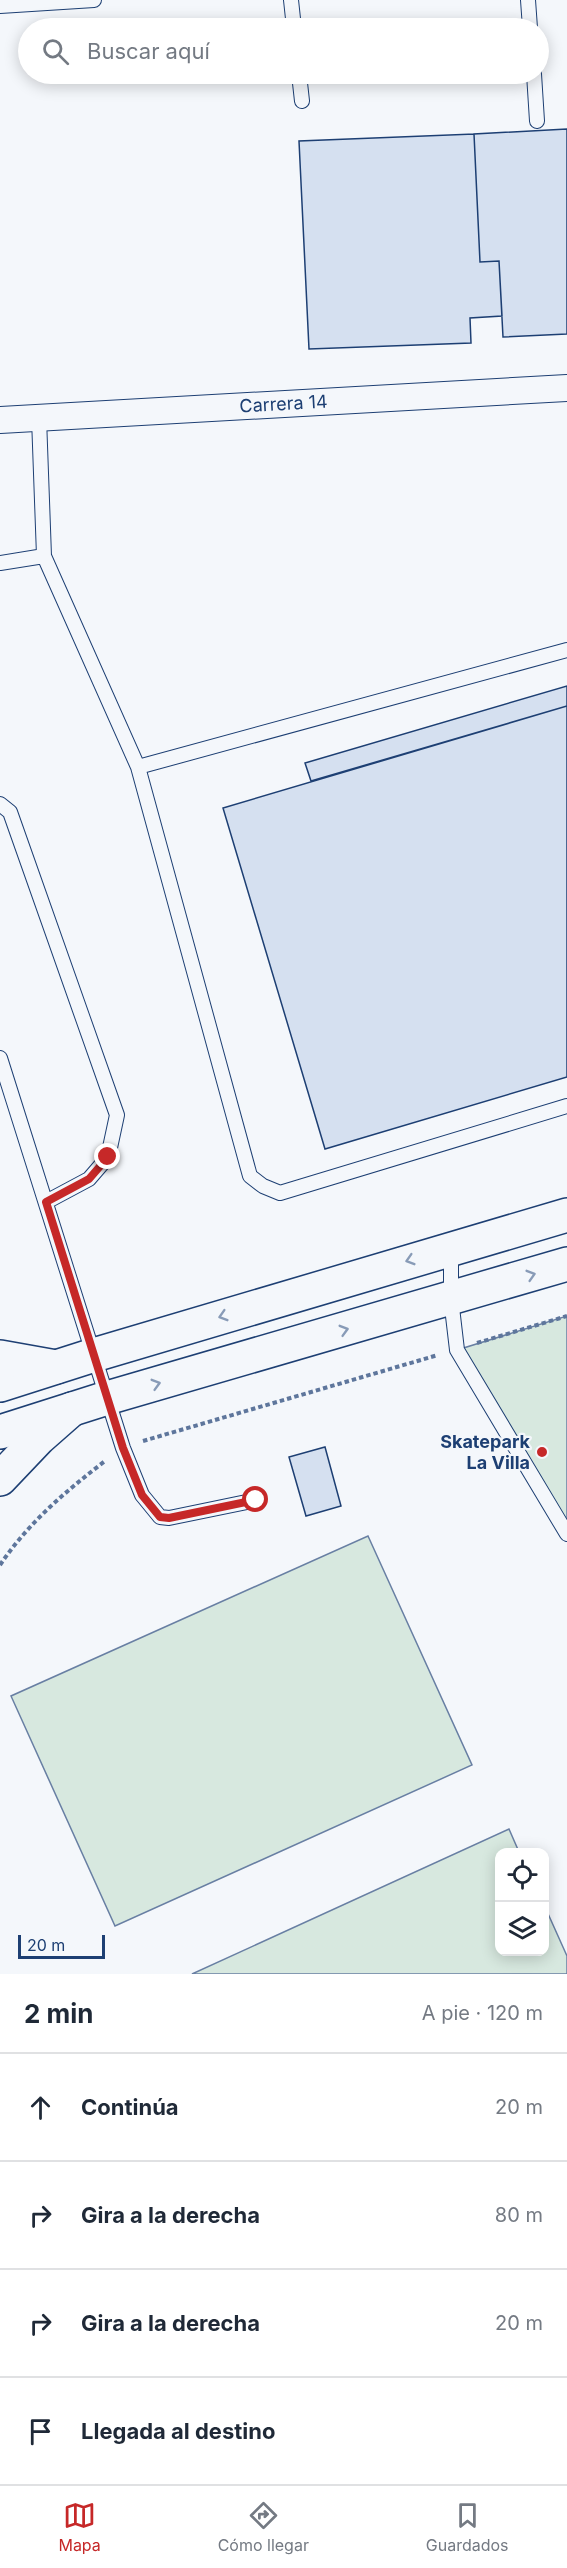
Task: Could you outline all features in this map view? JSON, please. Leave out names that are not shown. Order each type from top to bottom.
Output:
[{"type":"street","name":"Carrera 14","points":[[0,420],[567,388]]},
{"type":"street","points":[[0,1385],[567,1215]]},
{"type":"street","points":[[0,1432],[107,1398],[567,1264]]},
{"type":"street","points":[[0,1357],[56,1367]]},
{"type":"street","points":[[0,1479],[39,1438],[72,1409]]},
{"type":"lane","points":[[0,6],[94,0]]},
{"type":"lane","points":[[291,0],[293,18]]},
{"type":"lane","points":[[528,0],[529,18]]},
{"type":"lane","points":[[300,84],[302,101]]},
{"type":"lane","points":[[535,84],[537,121]]},
{"type":"lane","points":[[39,418],[44,556],[138,767],[250,1176],[263,1186],[280,1193],[567,1106]]},
{"type":"lane","points":[[0,563],[44,556]]},
{"type":"lane","points":[[138,767],[567,650]]},
{"type":"lane","points":[[0,804],[10,812],[117,1115],[108,1157],[89,1179],[46,1202]]},
{"type":"lane","points":[[0,1058],[123,1448],[142,1495],[160,1517],[169,1518],[256,1500]]},
{"type":"lane","points":[[451,1248],[451,1299],[457,1350],[567,1534]]},
{"type":"path","points":[[0,1565],[34,1521],[63,1493],[123,1448],[567,1316]]},
{"type":"shaded area","name":"Skatepark La Villa","points":[[567,1316],[567,1534],[457,1350]]},
{"type":"shaded area","points":[[368,1536],[472,1765],[115,1926],[11,1696]]},
{"type":"shaded area","points":[[509,1829],[517,1848],[495,1848],[495,1956],[549,1956],[549,1916],[567,1956],[567,1974],[192,1974]]},
{"type":"building","points":[[567,129],[567,334],[503,337],[499,261],[480,262],[474,134]]},
{"type":"building","points":[[474,134],[480,262],[499,261],[502,316],[470,318],[471,343],[309,349],[299,141]]},
{"type":"building","points":[[567,686],[567,706],[311,781],[305,763]]},
{"type":"building","points":[[567,706],[567,1077],[325,1149],[223,808]]},
{"type":"building","points":[[325,1447],[341,1506],[306,1516],[289,1457]]},
{"type":"place","name":"Skatepark La Villa","points":[[542,1452]]},
{"type":"route","points":[[108,1157],[89,1179],[46,1202],[123,1448],[142,1495],[160,1517],[169,1518],[256,1500]]}]
